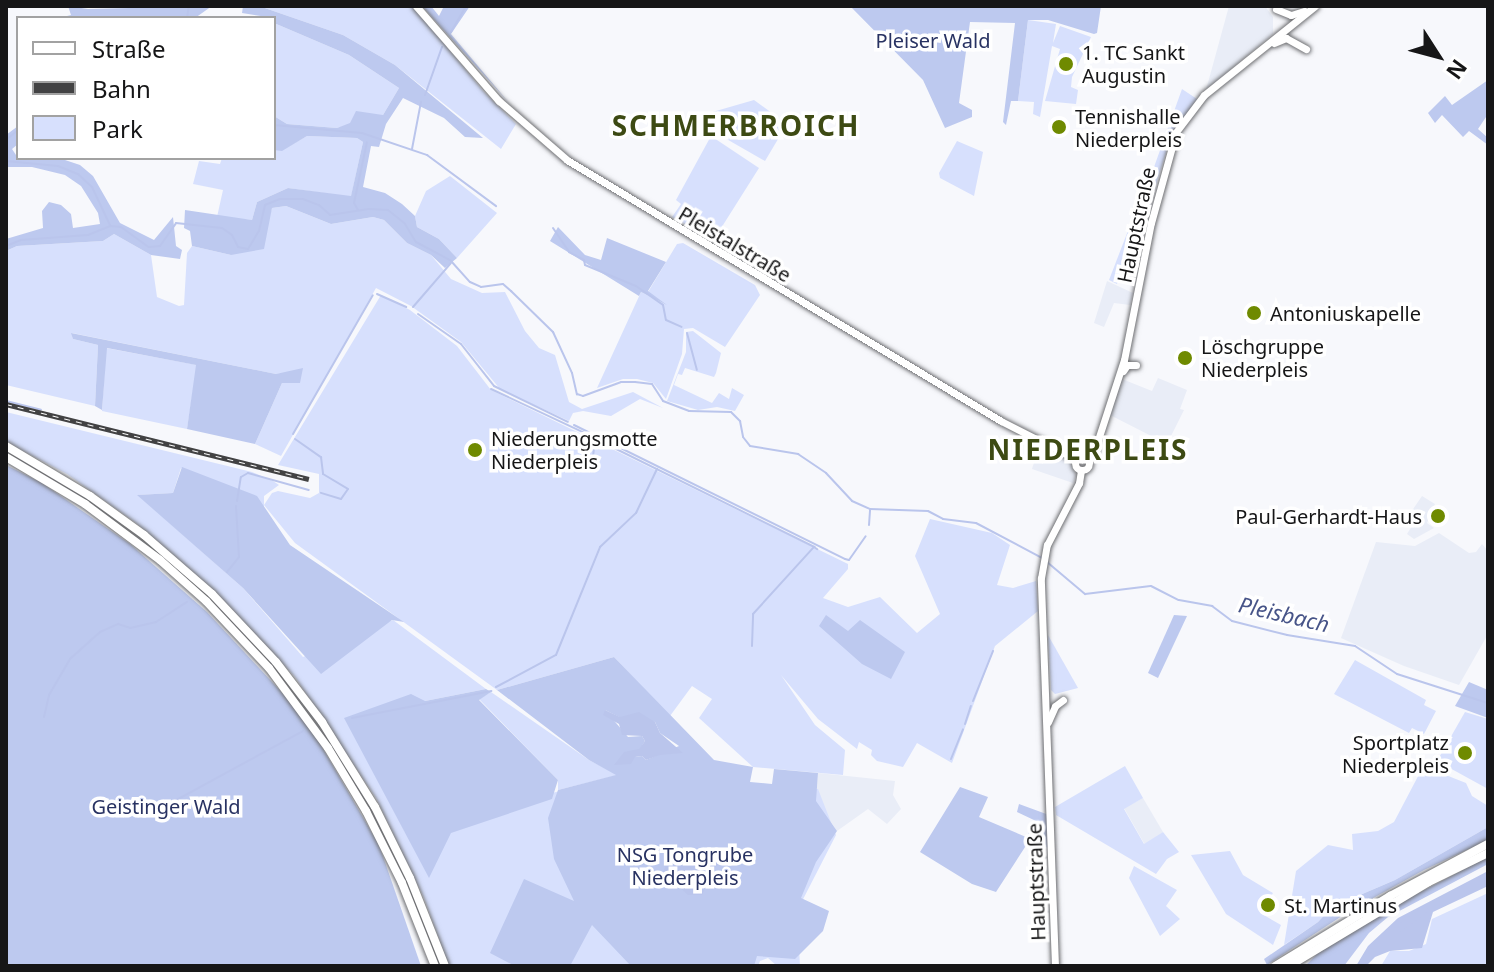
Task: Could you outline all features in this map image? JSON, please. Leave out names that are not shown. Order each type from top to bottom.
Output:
[{"type":"highway","points":[[6,446],[90,496],[144,535],[212,594],[276,662],[322,722],[375,807],[410,878],[445,966]]},
{"type":"highway","points":[[6,457],[85,504],[160,560],[206,601],[269,668],[314,728],[361,801],[402,883],[435,966]]},
{"type":"highway","points":[[1275,966],[1402,889],[1488,844]]},
{"type":"highway","points":[[1289,966],[1429,882],[1488,853]]},
{"type":"main road","name":"Pleistalstraße","points":[[416,6],[499,101],[543,142],[579,168],[1001,421],[1076,459]]},
{"type":"main road","points":[[1276,9],[1291,15],[1314,7]]},
{"type":"main road","name":"Hauptstraße","points":[[1055,966],[1042,569],[1045,553],[1060,516],[1079,483],[1081,470],[1087,467],[1087,459],[1095,449],[1118,380],[1155,206],[1176,132],[1204,95],[1314,7]]},
{"type":"main road","points":[[1248,59],[1286,38],[1306,49]]},
{"type":"main road","points":[[1118,380],[1127,365],[1136,365]]},
{"type":"main road","points":[[1081,470],[1076,467],[1076,459],[1087,459]]},
{"type":"main road","points":[[1046,732],[1050,713],[1063,700]]},
{"type":"shaded area","points":[[1229,6],[1265,6],[1273,17],[1273,34],[1206,90]]},
{"type":"shaded area","points":[[1107,281],[1133,293],[1130,305],[1114,303],[1104,327],[1094,323]]},
{"type":"shaded area","points":[[1158,378],[1187,390],[1180,409],[1184,410],[1167,444],[1110,415],[1122,379],[1152,391]]},
{"type":"shaded area","points":[[1040,444],[1070,462],[1076,476],[1073,483],[1032,469]]},
{"type":"shaded area","points":[[1422,496],[1435,504],[1427,523],[1434,528],[1414,539],[1407,534],[1412,526],[1407,518]]},
{"type":"shaded area","points":[[1439,533],[1469,553],[1476,552],[1482,544],[1488,551],[1488,634],[1459,685],[1404,666],[1341,638],[1376,542],[1415,546]]},
{"type":"shaded area","points":[[605,710],[620,717],[639,712],[655,722],[660,733],[683,753],[646,760],[642,756],[635,757],[631,764],[614,765],[624,752],[639,749],[645,741],[642,736],[622,735],[619,724],[603,715]]},
{"type":"shaded area","points":[[818,773],[895,781],[893,795],[901,809],[887,824],[868,809],[837,831],[816,801]]},
{"type":"shaded area","points":[[1143,798],[1163,832],[1145,845],[1124,808]]},
{"type":"shaded area","points":[[736,851],[738,856],[735,860],[716,866],[702,895],[688,895],[663,872],[671,853],[696,856]]},
{"type":"shaded area","points":[[1488,871],[1488,886],[1433,912],[1422,948],[1390,951],[1375,957],[1366,966],[1356,966],[1368,946],[1398,918]]},
{"type":"green space","points":[[68,6],[88,9],[212,6],[198,16],[67,16],[71,15]]},
{"type":"green space","points":[[243,6],[259,6],[343,35],[395,65],[483,138],[465,137],[444,118],[403,98],[386,124],[379,147],[371,146],[363,187],[385,193],[402,204],[415,216],[417,227],[439,239],[457,258],[445,268],[431,255],[407,243],[384,220],[373,217],[331,224],[286,206],[272,208],[264,249],[231,255],[192,246],[190,231],[184,228],[185,210],[252,220],[257,202],[288,188],[351,196],[363,142],[357,138],[307,136],[282,151],[276,150],[276,117],[287,124],[337,128],[350,123],[356,111],[383,115],[399,88],[349,55],[276,24],[276,16],[242,13]]},
{"type":"green space","points":[[259,6],[413,6],[483,91],[516,124],[501,149],[395,65],[343,35]]},
{"type":"green space","points":[[422,6],[431,6],[439,16],[444,6],[470,6],[451,34],[510,104]]},
{"type":"green space","name":"Pleiser Wald","points":[[850,6],[1101,6],[1097,33],[1094,34],[1048,20],[1028,20],[1018,101],[1011,101],[1006,125],[1003,122],[1015,23],[970,22],[959,103],[972,110],[972,117],[945,128],[923,80]]},
{"type":"green space","points":[[1028,20],[1056,24],[1053,43],[1060,26],[1091,37],[1072,77],[1071,87],[1078,90],[1076,104],[1045,101],[1060,49],[1052,46],[1040,117],[1033,114],[1034,102],[1018,101]]},
{"type":"green space","points":[[276,24],[349,55],[399,88],[383,115],[337,128],[287,124],[276,117]]},
{"type":"green space","points":[[1488,80],[1488,114],[1478,129],[1488,138],[1488,145],[1469,131],[1463,137],[1442,115],[1435,123],[1428,113],[1445,96],[1452,105]]},
{"type":"green space","points":[[1182,89],[1197,99],[1171,137],[1147,213],[1138,214],[1135,209]]},
{"type":"green space","points":[[754,100],[787,124],[765,161],[723,137],[707,117],[709,113]]},
{"type":"green space","points":[[16,128],[16,146],[12,149],[16,160],[65,160],[80,165],[93,176],[120,223],[154,240],[173,217],[176,246],[182,250],[180,259],[151,255],[114,234],[103,241],[17,246],[6,251],[6,239],[43,228],[42,211],[49,202],[61,205],[71,214],[73,228],[100,224],[98,213],[81,186],[65,175],[32,167],[6,167],[6,135]]},
{"type":"green space","points":[[307,136],[357,138],[363,142],[351,197],[288,188],[257,202],[252,220],[217,217],[223,190],[193,184],[199,161],[220,164],[221,160],[276,160],[276,150],[282,150]]},
{"type":"green space","points":[[711,136],[759,168],[718,233],[701,233],[672,217],[681,204],[676,200]]},
{"type":"green space","points":[[957,141],[983,152],[974,196],[940,178],[939,173]]},
{"type":"green space","points":[[450,176],[497,213],[457,258],[439,239],[417,227],[415,216],[426,191]]},
{"type":"green space","points":[[286,206],[331,224],[373,217],[384,220],[407,243],[431,255],[451,279],[482,293],[505,292],[525,331],[539,348],[555,355],[569,402],[582,409],[633,392],[663,408],[640,399],[611,416],[583,411],[573,413],[569,421],[500,389],[461,342],[411,306],[376,288],[281,456],[255,444],[282,383],[295,372],[276,374],[72,333],[73,339],[98,345],[95,406],[6,385],[6,251],[17,246],[103,241],[114,234],[151,255],[157,297],[179,306],[184,305],[187,253],[192,246],[231,255],[269,218],[272,208]]},
{"type":"green space","points":[[1131,223],[1140,236],[1140,253],[1126,253],[1117,284],[1109,280]]},
{"type":"green space","points":[[558,227],[585,255],[601,260],[607,238],[666,262],[648,291],[667,305],[641,292],[639,296],[550,241]]},
{"type":"green space","points":[[683,243],[755,285],[760,295],[725,347],[693,328],[684,329],[682,354],[666,399],[653,383],[637,379],[623,379],[597,388],[641,292],[665,304],[648,292],[677,244]]},
{"type":"green space","points":[[381,295],[410,310],[457,346],[491,390],[848,564],[848,569],[823,598],[848,607],[880,597],[917,633],[940,614],[915,556],[930,519],[992,533],[1010,545],[997,585],[1013,588],[1036,581],[1038,611],[995,646],[952,763],[917,743],[903,767],[877,761],[871,755],[872,750],[859,742],[857,749],[818,719],[781,675],[815,725],[845,750],[843,775],[753,767],[699,718],[712,699],[692,686],[670,716],[614,657],[497,690],[295,543],[264,505],[272,493],[278,491],[310,498],[319,493],[319,474],[278,465]]},
{"type":"green space","points":[[693,331],[721,353],[716,373],[714,377],[685,368],[682,375],[678,374],[674,385],[712,403],[719,393],[729,399],[732,388],[744,395],[735,411],[717,407],[698,410],[667,401],[686,352],[686,332]]},
{"type":"green space","points":[[71,333],[276,374],[303,368],[300,383],[282,383],[255,444],[187,429],[196,365],[107,348],[102,410],[95,406],[98,345],[73,339]]},
{"type":"green space","points":[[106,348],[197,365],[187,429],[102,411]]},
{"type":"green space","name":"NSG Tongrube Niederpleis","points":[[6,412],[252,472],[273,481],[279,485],[264,496],[264,511],[181,468],[173,493],[138,495],[243,588],[303,657],[393,620],[486,689],[425,701],[379,782],[405,832],[475,810],[583,786],[743,782],[818,789],[836,835],[797,911],[800,966],[777,966],[768,958],[760,961],[758,966],[449,966],[424,898],[376,798],[295,677],[216,592],[136,523],[67,474],[6,442]]},
{"type":"green space","name":"Geistinger Wald","points":[[6,465],[42,483],[130,544],[207,612],[286,697],[319,742],[379,845],[421,966],[6,966]]},
{"type":"green space","points":[[182,467],[257,496],[290,545],[404,622],[392,620],[321,674],[243,588],[137,495],[173,493]]},
{"type":"green space","points":[[826,615],[848,631],[860,620],[905,652],[891,679],[862,664],[819,626]]},
{"type":"green space","points":[[1174,615],[1187,616],[1158,678],[1148,673]]},
{"type":"green space","points":[[1048,635],[1078,688],[1055,694],[1051,690]]},
{"type":"green space","name":"NSG Tongrube Niederpleis","points":[[614,657],[714,760],[753,767],[750,782],[772,784],[774,769],[818,773],[816,801],[837,831],[816,862],[801,898],[829,911],[823,931],[795,959],[757,956],[754,966],[631,966],[592,925],[570,966],[515,966],[490,953],[524,879],[574,901],[554,859],[548,818],[558,790],[616,775],[589,760],[497,690]],"holes":[[[605,710],[619,717],[655,722],[660,733],[679,746],[646,760],[642,756],[635,757],[645,741],[642,736],[628,737]]]},
{"type":"green space","points":[[1355,660],[1426,700],[1424,705],[1436,711],[1424,734],[1412,728],[1409,733],[1334,694]]},
{"type":"green space","points":[[1469,682],[1488,690],[1488,718],[1455,706]]},
{"type":"green space","points":[[486,689],[491,692],[479,700],[558,780],[552,799],[451,833],[429,878],[344,718],[411,694],[425,701]]},
{"type":"green space","points":[[491,692],[589,760],[618,775],[558,790],[558,780],[479,699]]},
{"type":"green space","name":"Sportplatz Niederpleis","points":[[1465,712],[1488,719],[1488,789],[1437,761]]},
{"type":"green space","points":[[1425,763],[1433,770],[1466,783],[1472,796],[1488,806],[1488,827],[1395,880],[1332,907],[1318,922],[1284,945],[1296,871],[1328,845],[1353,850],[1352,834],[1378,831],[1394,822]]},
{"type":"green space","points":[[1125,766],[1143,798],[1124,809],[1144,844],[1163,832],[1179,852],[1167,859],[1156,874],[1056,815],[1055,807]]},
{"type":"green space","points":[[960,787],[988,797],[979,817],[1026,837],[1036,821],[1017,812],[1019,804],[1049,815],[1050,848],[1027,844],[996,892],[972,884],[920,852]]},
{"type":"green space","points":[[1488,827],[1488,840],[1424,870],[1348,912],[1267,965],[1264,959],[1318,922],[1332,907],[1395,880]]},
{"type":"green space","points":[[1230,851],[1243,875],[1273,893],[1260,913],[1281,925],[1273,945],[1226,914],[1191,855]]},
{"type":"green space","points":[[1488,857],[1488,864],[1388,917],[1369,933],[1344,966],[1307,964],[1319,952],[1411,897]]},
{"type":"green space","points":[[1134,866],[1177,890],[1166,906],[1180,919],[1160,936],[1129,878]]},
{"type":"green space","points":[[1488,893],[1488,966],[1381,966],[1390,951],[1409,951],[1426,944],[1432,919]]},
{"type":"waterway","points":[[187,16],[189,6]]},
{"type":"waterway","points":[[451,32],[466,6]]},
{"type":"waterway","points":[[425,95],[442,47]]},
{"type":"waterway","points":[[412,149],[421,102]]},
{"type":"waterway","points":[[276,125],[362,133],[427,155],[496,206]]},
{"type":"waterway","points":[[6,140],[16,132]]},
{"type":"waterway","points":[[358,210],[354,203],[367,142]]},
{"type":"waterway","points":[[6,161],[58,166],[78,174],[92,187],[110,225]]},
{"type":"waterway","name":"Pleisbach","points":[[6,246],[21,240],[88,235],[110,226],[121,227],[149,247],[160,246],[176,223],[222,228],[232,235],[238,247],[248,249],[259,231],[265,205],[280,199],[303,199],[319,205],[330,215],[369,209],[388,210],[405,224],[416,242],[451,261],[470,282],[481,287],[503,284],[511,291],[553,332],[572,373],[577,394],[583,396],[621,382],[652,384],[663,401],[689,411],[731,412],[740,421],[743,437],[750,446],[798,454],[826,473],[852,501],[870,509],[928,511],[943,519],[976,523],[1042,558]]},
{"type":"waterway","points":[[553,228],[569,252],[584,260],[585,265],[636,286],[663,305],[666,320],[682,327]]},
{"type":"waterway","points":[[413,307],[451,263]]},
{"type":"waterway","points":[[377,294],[406,307]]},
{"type":"waterway","points":[[293,434],[373,295]]},
{"type":"waterway","points":[[418,314],[461,344],[494,386],[568,422]]},
{"type":"waterway","points":[[687,333],[697,370]]},
{"type":"waterway","points":[[491,389],[595,438],[593,458]]},
{"type":"waterway","points":[[6,401],[41,410]]},
{"type":"waterway","points":[[574,425],[845,559],[849,560],[866,536]]},
{"type":"waterway","points":[[295,439],[321,457],[323,474],[348,489],[341,499],[321,493]]},
{"type":"waterway","points":[[602,442],[814,547]]},
{"type":"waterway","points":[[496,687],[556,655],[600,547],[636,513],[657,469]]},
{"type":"waterway","points":[[237,501],[241,477],[248,473],[309,490]]},
{"type":"waterway","points":[[227,572],[239,557],[236,506]]},
{"type":"waterway","points":[[869,525],[870,510]]},
{"type":"waterway","points":[[752,646],[753,614],[814,547],[817,549]]},
{"type":"waterway","name":"Pleisbach","points":[[1047,562],[1085,594],[1151,586],[1179,600],[1212,606],[1232,621],[1287,635],[1355,646],[1397,674],[1488,703]]},
{"type":"waterway","points":[[44,717],[49,695],[70,659],[100,632],[118,624],[130,628],[156,622],[187,602]]},
{"type":"waterway","points":[[973,701],[993,651]]},
{"type":"waterway","points":[[352,718],[491,691]]},
{"type":"waterway","points":[[965,724],[971,706]]},
{"type":"waterway","points":[[951,759],[963,729]]},
{"type":"waterway","points":[[158,810],[303,731]]},
{"type":"waterway","points":[[1396,930],[1424,909]]},
{"type":"railway","points":[[6,404],[309,479]]},
{"type":"place","name":"1. TC Sankt Augustin","points":[[1066,64]]},
{"type":"place","name":"Tennishalle Niederpleis","points":[[1059,127]]},
{"type":"place","name":"Antoniuskapelle","points":[[1254,313]]},
{"type":"place","name":"Löschgruppe Niederpleis","points":[[1185,358]]},
{"type":"place","name":"Niederungsmotte Niederpleis","points":[[475,450]]},
{"type":"place","name":"Paul-Gerhardt-Haus","points":[[1438,516]]},
{"type":"place","name":"Sportplatz Niederpleis","points":[[1465,753]]},
{"type":"place","name":"St. Martinus","points":[[1268,905]]},
{"type":"district","name":"SCHMERBROICH","points":[[736,125]]},
{"type":"district","name":"NIEDERPLEIS","points":[[1088,449]]}]
